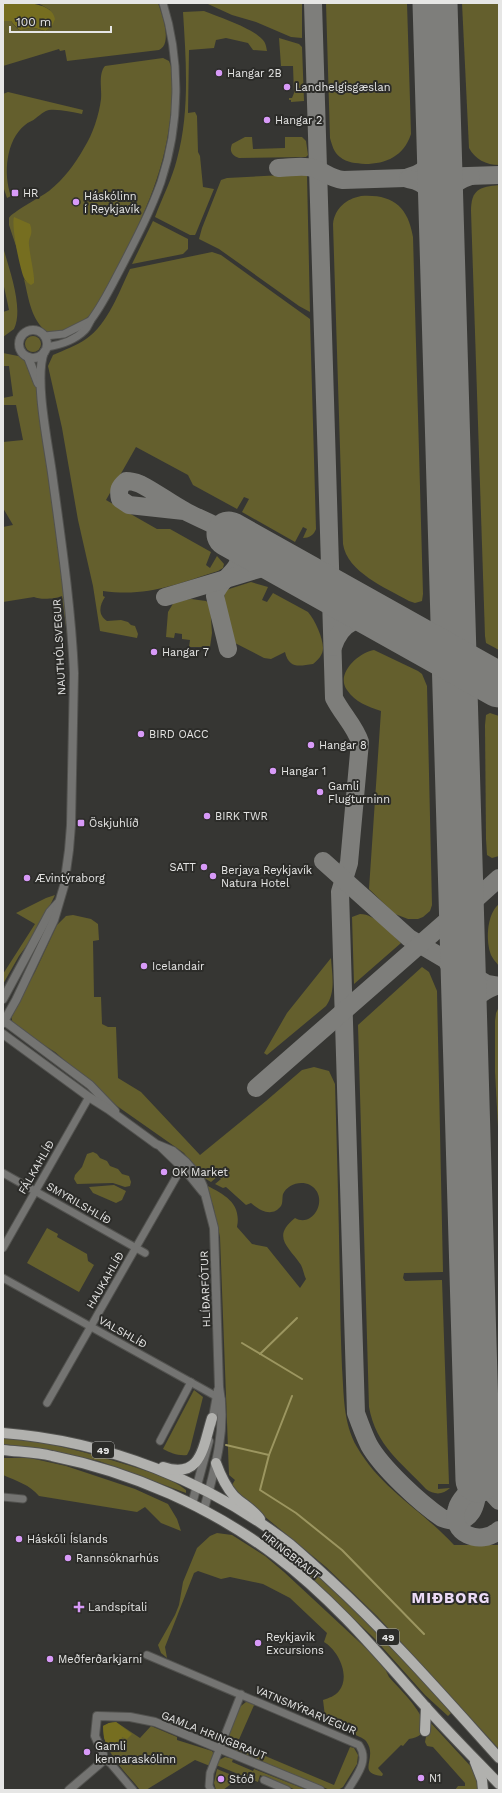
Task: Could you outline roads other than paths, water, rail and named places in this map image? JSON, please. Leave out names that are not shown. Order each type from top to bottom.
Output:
[{"type":"main road","points":[[132,1460],[175,1470],[190,1468],[199,1460],[212,1418]]},
{"type":"main road","name":"HRINGBRAUT","points":[[3,1433],[67,1441],[97,1448],[132,1460],[209,1492],[266,1526],[292,1546],[368,1614],[498,1756]]},
{"type":"main road","name":"HRINGBRAUT","points":[[3,1450],[51,1455],[86,1463],[145,1484],[204,1509],[256,1542],[277,1557],[314,1588],[355,1626],[426,1707],[499,1784]]},
{"type":"main road","points":[[216,1463],[221,1475],[234,1496],[256,1514],[266,1526]]},
{"type":"main road","points":[[425,1730],[426,1707]]},
{"type":"main road","points":[[473,1756],[481,1776],[483,1790]]},
{"type":"street","points":[[91,321],[64,334],[45,336],[34,330],[25,332],[20,339],[20,348],[28,357],[37,357],[46,350],[70,340],[86,329],[105,299],[145,222],[161,182],[168,152],[176,103],[176,76],[163,3]]},
{"type":"street","points":[[45,336],[46,350]]},
{"type":"street","name":"NAUTHÓLSVEGUR","points":[[3,1021],[16,1000],[54,920],[64,886],[70,841],[73,667],[71,626],[41,391],[41,359],[46,350]]},
{"type":"street","name":"NAUTHÓLSVEGUR","points":[[28,357],[41,391]]},
{"type":"street","name":"NAUTHÓLSVEGUR","points":[[3,999],[50,912],[59,902]]},
{"type":"street","points":[[3,990],[16,975]]},
{"type":"street","name":"HLÍÐARFÓTUR","points":[[3,1021],[90,1085],[110,1104],[122,1119]]},
{"type":"street","name":"HLÍÐARFÓTUR","points":[[3,1034],[89,1097],[160,1146],[182,1167],[204,1192]]},
{"type":"street","name":"FÁLKAHLÍÐ","points":[[3,1248],[89,1097]]},
{"type":"street","name":"HLÍÐARFÓTUR","points":[[160,1146],[173,1150],[199,1177],[203,1186],[214,1228],[219,1398],[222,1419],[216,1463],[204,1509]]},
{"type":"street","name":"HAUKAHLÍÐ","points":[[47,1403],[182,1167]]},
{"type":"street","name":"SMYRILSHLÍÐ","points":[[3,1173],[145,1253]]},
{"type":"street","name":"VALSHLÍÐ","points":[[3,1278],[219,1398]]},
{"type":"street","points":[[160,1441],[191,1382]]},
{"type":"street","name":"HLÍÐARFÓTUR","points":[[192,1504],[209,1446],[212,1418],[219,1398]]},
{"type":"street","points":[[3,1497],[23,1499]]},
{"type":"street","name":"VATNSMÝRARVEGUR","points":[[147,1654],[359,1745],[363,1750],[364,1761],[348,1790]]},
{"type":"street","name":"VATNSMÝRARVEGUR","points":[[211,1790],[209,1786],[210,1773],[218,1749],[241,1694]]},
{"type":"street","name":"GAMLA HRINGBRAUT","points":[[103,1758],[95,1736],[97,1716],[143,1719],[320,1790]]},
{"type":"street","points":[[69,1790],[101,1764],[103,1758],[111,1764],[132,1790]]},
{"type":"street","points":[[264,1780],[287,1790]]},
{"type":"waterway","points":[[260,1354],[297,1318]]},
{"type":"waterway","points":[[242,1343],[302,1379]]},
{"type":"waterway","points":[[292,1396],[269,1455],[260,1490],[296,1513],[342,1550],[424,1634]]},
{"type":"waterway","points":[[226,1445],[269,1455]]},
{"type":"place","name":"Hangar 2B","points":[[219,73]]},
{"type":"place","name":"Landhelgisgæslan","points":[[287,87]]},
{"type":"place","name":"Hangar 2","points":[[267,120]]},
{"type":"place","name":"HR","points":[[15,193]]},
{"type":"place","name":"Háskólinn í Reykjavík","points":[[76,202]]},
{"type":"place","name":"Hangar 7","points":[[154,652]]},
{"type":"place","name":"BIRD OACC","points":[[141,734]]},
{"type":"place","name":"Hangar 8","points":[[311,745]]},
{"type":"place","name":"Hangar 1","points":[[273,771]]},
{"type":"place","name":"Gamli Flugturninn","points":[[320,792]]},
{"type":"place","name":"BIRK TWR","points":[[207,816]]},
{"type":"place","name":"Öskjuhlíð","points":[[81,823]]},
{"type":"place","name":"SATT","points":[[204,867]]},
{"type":"place","name":"Berjaya Reykjavík Natura Hotel","points":[[213,876]]},
{"type":"place","name":"Ævintýraborg","points":[[27,878]]},
{"type":"place","name":"Icelandair","points":[[144,966]]},
{"type":"place","name":"OK Market","points":[[164,1172]]},
{"type":"place","name":"Háskóli Íslands","points":[[19,1539]]},
{"type":"place","name":"Rannsóknarhús","points":[[68,1558]]},
{"type":"place","name":"Landspítali","points":[[79,1607]]},
{"type":"place","name":"Reykjavik Excursions","points":[[258,1643]]},
{"type":"place","name":"Meðferðarkjarni","points":[[50,1659]]},
{"type":"place","name":"Gamli kennaraskólinn","points":[[87,1752]]},
{"type":"place","name":"N1","points":[[421,1778]]},
{"type":"place","name":"Stóð","points":[[221,1779]]},
{"type":"district","name":"MIÐBORG","points":[[451,1598]]}]
